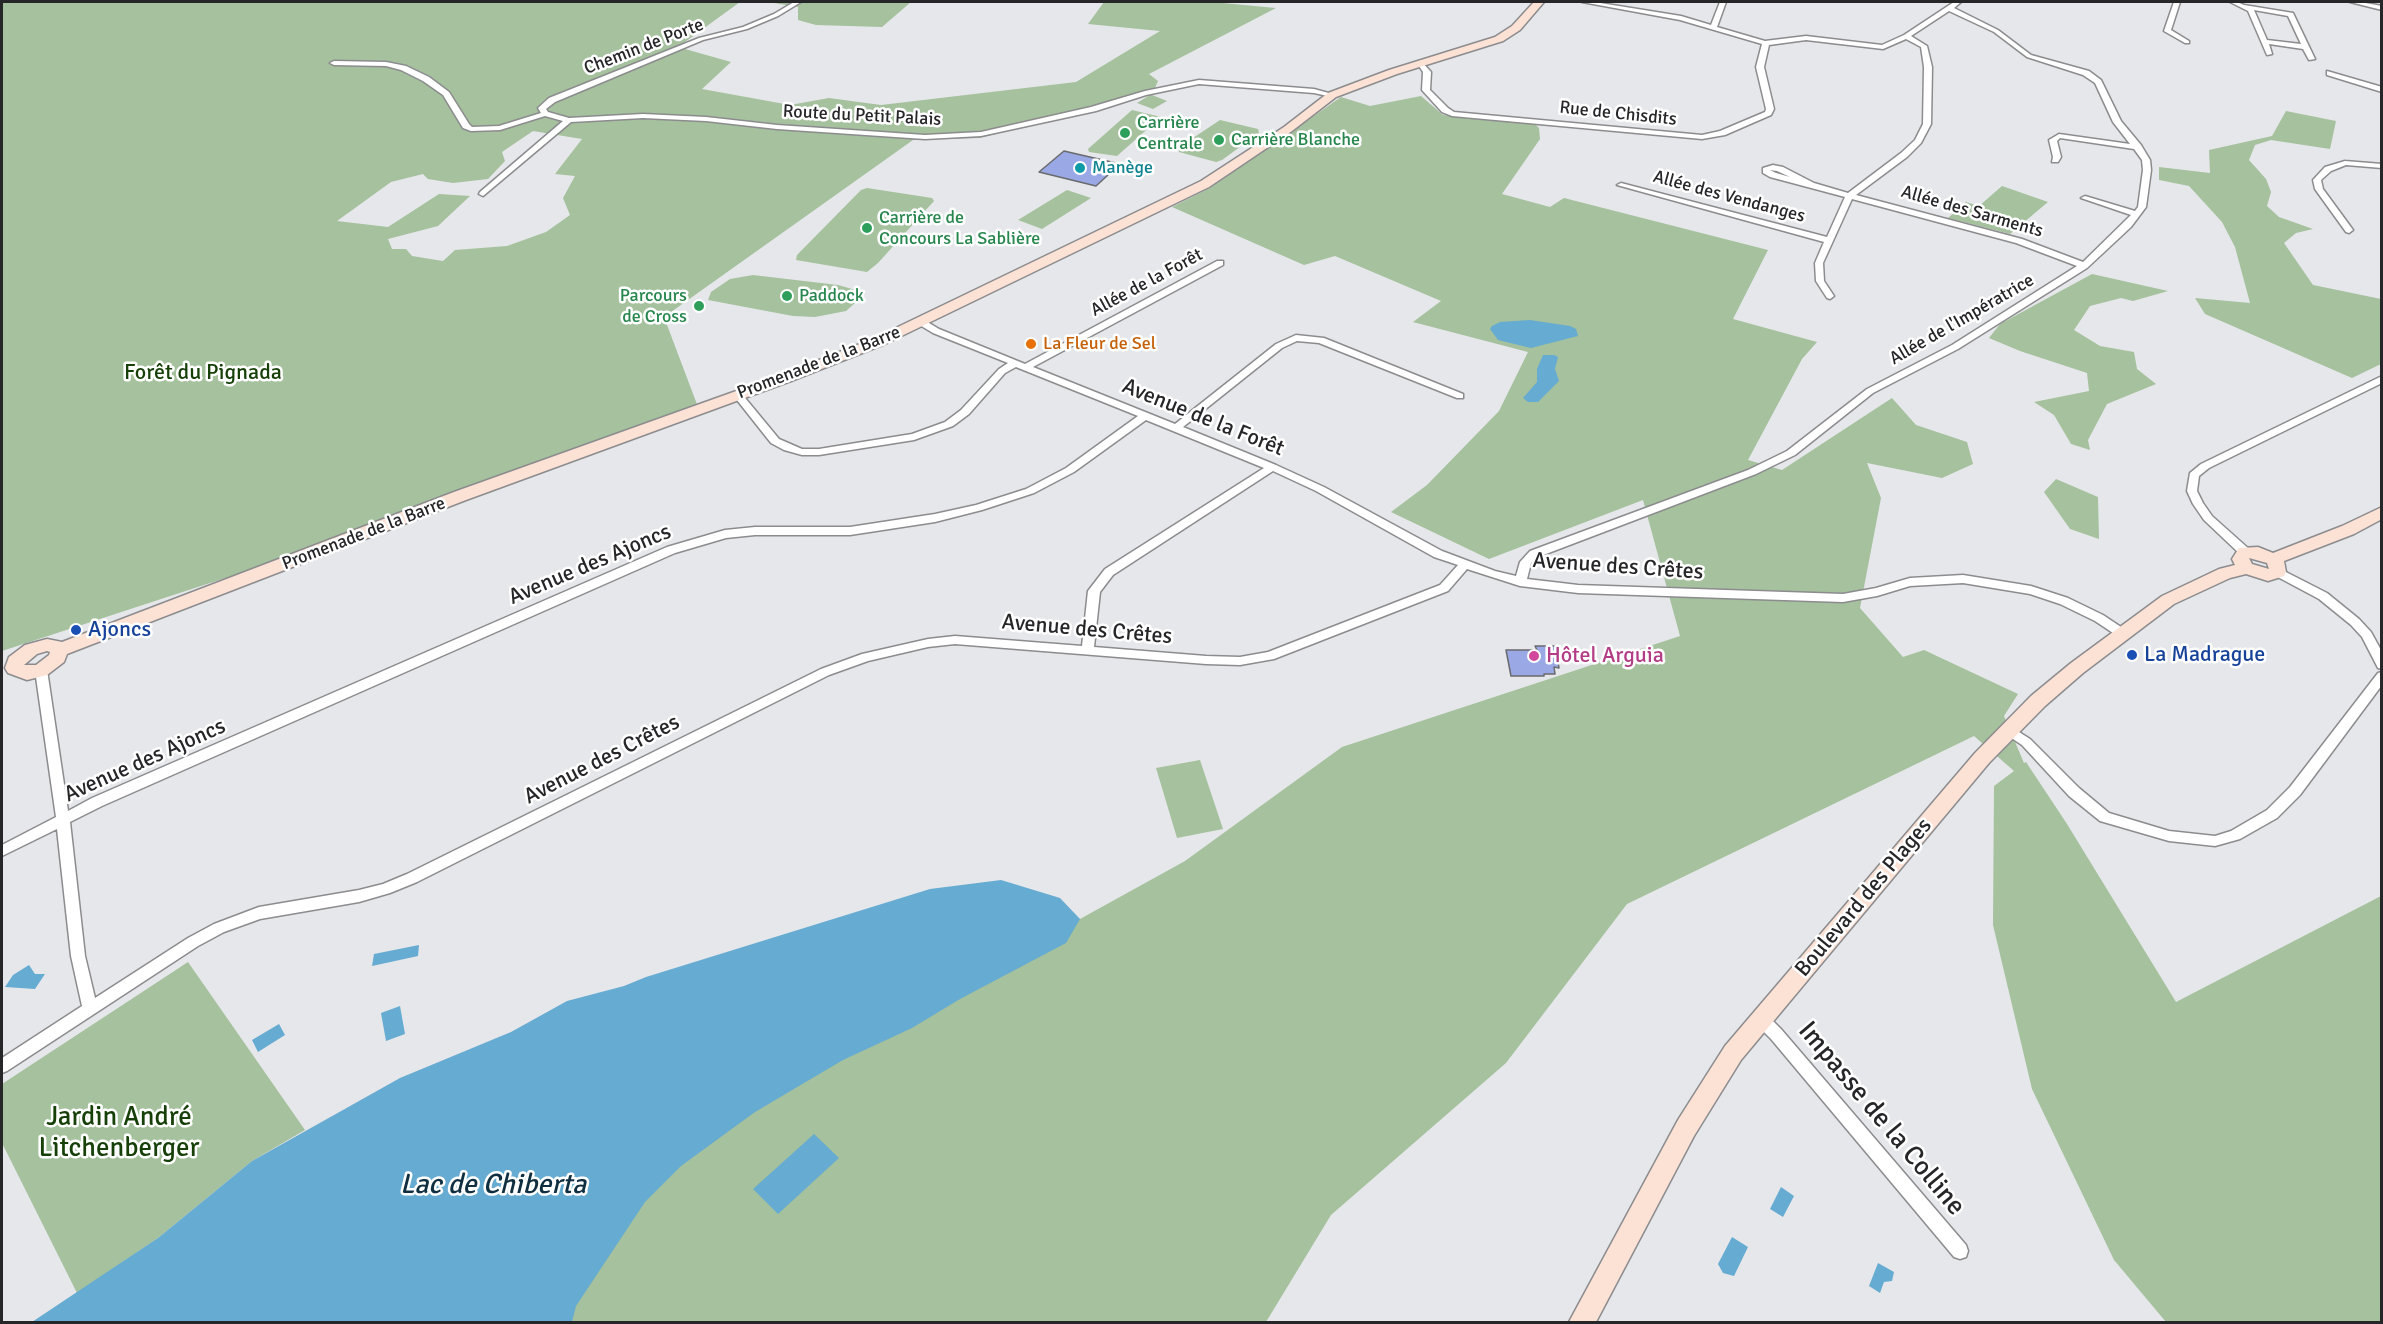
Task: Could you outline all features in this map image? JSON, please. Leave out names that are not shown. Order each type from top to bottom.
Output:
[{"type":"main road","name":"Promenade de la Barre","points":[[60,650],[460,496],[869,345],[1205,184],[1288,129],[1332,95],[1421,63],[1499,39],[1516,28],[1539,2]]},
{"type":"main road","points":[[2245,560],[2268,575],[2276,566],[2382,512]]},
{"type":"main road","name":"Boulevard des Plages","points":[[1582,1323],[1686,1128],[1734,1053],[1982,758],[2008,729],[2077,668],[2168,600],[2225,573],[2245,560]]},
{"type":"main road","points":[[52,645],[60,650],[55,660],[41,670],[21,673],[8,671],[17,658],[30,649],[52,645]]},
{"type":"street","name":"Chemin de Porte","points":[[545,114],[542,108],[552,100],[701,39],[745,28],[776,15],[798,2]]},
{"type":"street","points":[[1585,2],[1615,4],[1765,42],[1806,38],[1882,47],[1906,36],[1958,2]]},
{"type":"street","points":[[1712,27],[1716,24],[1723,2]]},
{"type":"street","points":[[2177,2],[2167,31],[2187,42]]},
{"type":"street","points":[[2233,2],[2251,10],[2269,54]]},
{"type":"street","points":[[2353,2],[2382,8]]},
{"type":"street","points":[[2241,6],[2291,15],[2312,59]]},
{"type":"street","name":"Allée de l'Impératrice","points":[[1520,582],[1526,562],[1534,554],[1752,472],[1791,453],[1870,391],[1955,347],[2084,266],[2137,214],[2142,207],[2147,170],[2146,160],[2117,122],[2104,92],[2094,78],[2029,56],[1996,32],[1949,8]]},
{"type":"street","points":[[1830,296],[1820,281],[1819,263],[1850,195],[1904,155],[1918,141],[1927,124],[1928,67],[1924,46],[1906,36]]},
{"type":"street","name":"Rue de Chisdits","points":[[1421,63],[1427,72],[1426,90],[1445,110],[1452,114],[1702,137],[1722,133],[1768,113],[1770,109],[1760,67],[1765,42]]},
{"type":"street","points":[[2266,42],[2306,47]]},
{"type":"street","points":[[334,63],[386,64],[403,68],[426,79],[446,94],[466,126],[471,129],[500,128],[545,114]]},
{"type":"street","points":[[2330,73],[2382,90]]},
{"type":"street","name":"Route du Petit Palais","points":[[545,114],[569,120],[643,116],[706,119],[777,128],[924,137],[981,134],[1093,110],[1155,90],[1199,82],[1314,91],[1332,95]]},
{"type":"street","points":[[483,194],[569,120]]},
{"type":"street","points":[[2055,160],[2057,157],[2053,140],[2059,136],[2138,147]]},
{"type":"street","points":[[2349,230],[2319,189],[2317,180],[2328,169],[2345,163],[2382,166]]},
{"type":"street","name":"Allée des Sarments","points":[[1810,184],[2019,241],[2084,266]]},
{"type":"street","name":"Allée des Vendanges","points":[[1621,185],[1828,240]]},
{"type":"street","points":[[2085,198],[2137,214]]},
{"type":"street","name":"Allée de la Forêt","points":[[1026,367],[1220,263]]},
{"type":"street","name":"Avenue de la Forêt","points":[[921,322],[936,331],[1272,467],[1320,489],[1438,554],[1464,565]]},
{"type":"street","points":[[1176,428],[1279,346],[1296,338],[1322,340],[1460,396]]},
{"type":"street","points":[[738,395],[775,441],[802,452],[819,452],[914,437],[941,428],[965,412],[1002,371],[1015,363]]},
{"type":"street","points":[[2245,560],[2198,504],[2192,491],[2193,475],[2205,466],[2382,379]]},
{"type":"street","name":"Avenue des Ajoncs","points":[[2,851],[97,802],[689,544],[724,534],[755,531],[850,531],[935,518],[978,508],[1030,491],[1070,470],[1145,416]]},
{"type":"street","points":[[1088,650],[1094,591],[1108,572],[1272,467]]},
{"type":"street","name":"Avenue des Crêtes","points":[[2,1066],[193,942],[219,928],[259,913],[359,896],[385,889],[412,878],[825,672],[866,657],[928,643],[955,640],[1240,661],[1270,656],[1444,588],[1454,580],[1464,565],[1520,582],[1578,589],[1843,598],[1910,582],[1963,579],[2031,590],[2064,601],[2099,618],[2123,634]]},
{"type":"street","points":[[2276,566],[2323,596],[2355,622],[2367,635],[2382,665]]},
{"type":"street","points":[[41,670],[63,819],[78,956],[90,1008]]},
{"type":"street","points":[[2008,729],[2026,742],[2074,792],[2105,817],[2169,836],[2216,841],[2235,835],[2272,814],[2295,790],[2382,676]]},
{"type":"street","name":"Impasse de la Colline","points":[[1762,1020],[1960,1251]]},
{"type":"green space","name":"Forêt du Pignada","points":[[2,2],[740,2],[678,47],[731,62],[702,89],[790,105],[829,98],[881,105],[1076,82],[1160,31],[1088,24],[1104,2],[1212,2],[1276,8],[1149,74],[1158,81],[1152,95],[1167,101],[1153,109],[1137,103],[1150,95],[980,138],[913,140],[664,317],[698,407],[409,518],[2,651]],"holes":[[[533,131],[582,139],[555,174],[575,176],[563,198],[570,215],[546,232],[507,246],[455,250],[443,261],[412,256],[406,249],[392,249],[388,239],[438,226],[470,196],[439,194],[388,227],[337,221],[391,182],[423,174],[428,179],[453,183],[488,179],[505,161],[502,152]]]},
{"type":"green space","points":[[768,2],[911,2],[882,27],[816,25],[798,20],[798,7]]},
{"type":"green space","points":[[1421,96],[1443,115],[1535,124],[1539,128],[1540,139],[1502,194],[1550,207],[1564,198],[1768,250],[1733,319],[1817,342],[1802,359],[1748,460],[1782,470],[1892,398],[1916,425],[1967,442],[1973,464],[1942,478],[1867,463],[1881,498],[1860,608],[1903,657],[1924,650],[2018,694],[2004,716],[2024,763],[2026,762],[2067,824],[2176,1002],[2381,896],[2381,1322],[2166,1322],[2114,1260],[2032,1089],[1993,925],[1994,786],[2014,771],[1974,736],[1627,904],[1506,1063],[1331,1215],[1266,1322],[49,1322],[1006,887],[1080,919],[1185,861],[1342,747],[1680,636],[1643,500],[1489,559],[1391,512],[1427,485],[1499,411],[1528,352],[1413,322],[1441,301],[1335,256],[1304,265],[1172,207],[1210,188],[1341,97],[1370,106]]},
{"type":"green space","name":"Carrière Centrale","points":[[1132,110],[1161,117],[1117,156],[1089,152],[1088,149]]},
{"type":"green space","points":[[2286,111],[2336,121],[2330,149],[2271,140],[2255,145],[2249,160],[2266,179],[2271,192],[2267,206],[2279,217],[2313,229],[2296,233],[2284,243],[2313,285],[2381,299],[2381,364],[2352,378],[2205,314],[2195,298],[2250,303],[2235,247],[2222,222],[2189,186],[2159,180],[2159,167],[2210,173],[2209,150],[2272,136]]},
{"type":"green space","name":"Carrière Blanche","points":[[1220,120],[1258,129],[1259,133],[1216,162],[1179,152],[1178,148]]},
{"type":"green space","points":[[2002,186],[2048,202],[2010,234],[1948,218],[1966,202],[1979,206]]},
{"type":"green space","name":"Carrière de Concours La Sablière","points":[[867,188],[932,198],[934,201],[878,263],[867,272],[796,260],[797,255],[861,190]]},
{"type":"green space","points":[[1067,190],[1091,198],[1042,229],[1018,220]]},
{"type":"green space","points":[[2092,274],[2168,291],[2133,301],[2121,298],[2090,306],[2074,330],[2100,346],[2134,352],[2137,369],[2156,384],[2107,404],[2088,440],[2090,450],[2071,444],[2054,415],[2034,402],[2089,391],[2087,373],[2020,351],[1989,338],[2000,324]]},
{"type":"green space","name":"Paddock","points":[[753,275],[838,285],[866,293],[846,311],[815,317],[793,316],[708,300],[711,292],[730,279]]},
{"type":"green space","points":[[2056,479],[2098,497],[2099,539],[2070,529],[2044,492]]},
{"type":"green space","points":[[1200,760],[1223,829],[1177,838],[1156,768]]},
{"type":"green space","name":"Jardin André Litchenberger","points":[[188,962],[305,1130],[252,1161],[158,1238],[77,1293],[2,1143],[2,1084]]},
{"type":"water","points":[[1530,320],[1570,326],[1576,329],[1578,336],[1531,348],[1498,340],[1490,329],[1500,322]]},
{"type":"water","points":[[1543,355],[1558,357],[1555,369],[1559,381],[1538,402],[1528,402],[1523,398],[1537,382],[1537,369]]},
{"type":"water","name":"Lac de Chiberta","points":[[1001,880],[1060,898],[1080,919],[1066,943],[960,999],[912,1028],[843,1060],[755,1112],[681,1166],[645,1202],[576,1306],[572,1322],[32,1322],[158,1238],[252,1161],[400,1078],[511,1032],[567,1001],[624,986],[646,977],[930,889]]},
{"type":"water","points":[[419,945],[418,956],[372,966],[374,954]]},
{"type":"water","points":[[29,965],[35,974],[45,974],[35,989],[5,987],[13,975]]},
{"type":"water","points":[[400,1006],[405,1034],[386,1041],[381,1013]]},
{"type":"water","points":[[279,1024],[285,1035],[258,1052],[252,1040]]},
{"type":"water","points":[[814,1134],[839,1158],[778,1214],[753,1189]]},
{"type":"water","points":[[1781,1187],[1794,1196],[1783,1217],[1770,1209]]},
{"type":"water","points":[[1732,1237],[1748,1247],[1734,1276],[1723,1273],[1718,1264]]},
{"type":"water","points":[[1878,1263],[1894,1272],[1892,1281],[1884,1282],[1880,1293],[1869,1286]]},
{"type":"building","name":"Manège","points":[[1064,151],[1120,164],[1096,186],[1039,172]]},
{"type":"building","name":"Hôtel Arguia","points":[[1535,646],[1556,646],[1559,668],[1554,667],[1555,674],[1511,676],[1506,650],[1537,650]]},
{"type":"place","name":"Carrière Centrale","points":[[1125,133]]},
{"type":"place","name":"Carrière Blanche","points":[[1219,140]]},
{"type":"place","name":"Manège","points":[[1080,168]]},
{"type":"place","name":"Carrière de Concours La Sablière","points":[[867,228]]},
{"type":"place","name":"Paddock","points":[[787,296]]},
{"type":"place","name":"Parcours de Cross","points":[[699,306]]},
{"type":"place","name":"La Fleur de Sel","points":[[1031,344]]},
{"type":"place","name":"Ajoncs","points":[[76,630]]},
{"type":"place","name":"La Madrague","points":[[2132,655]]},
{"type":"place","name":"Hôtel Arguia","points":[[1534,656]]}]
